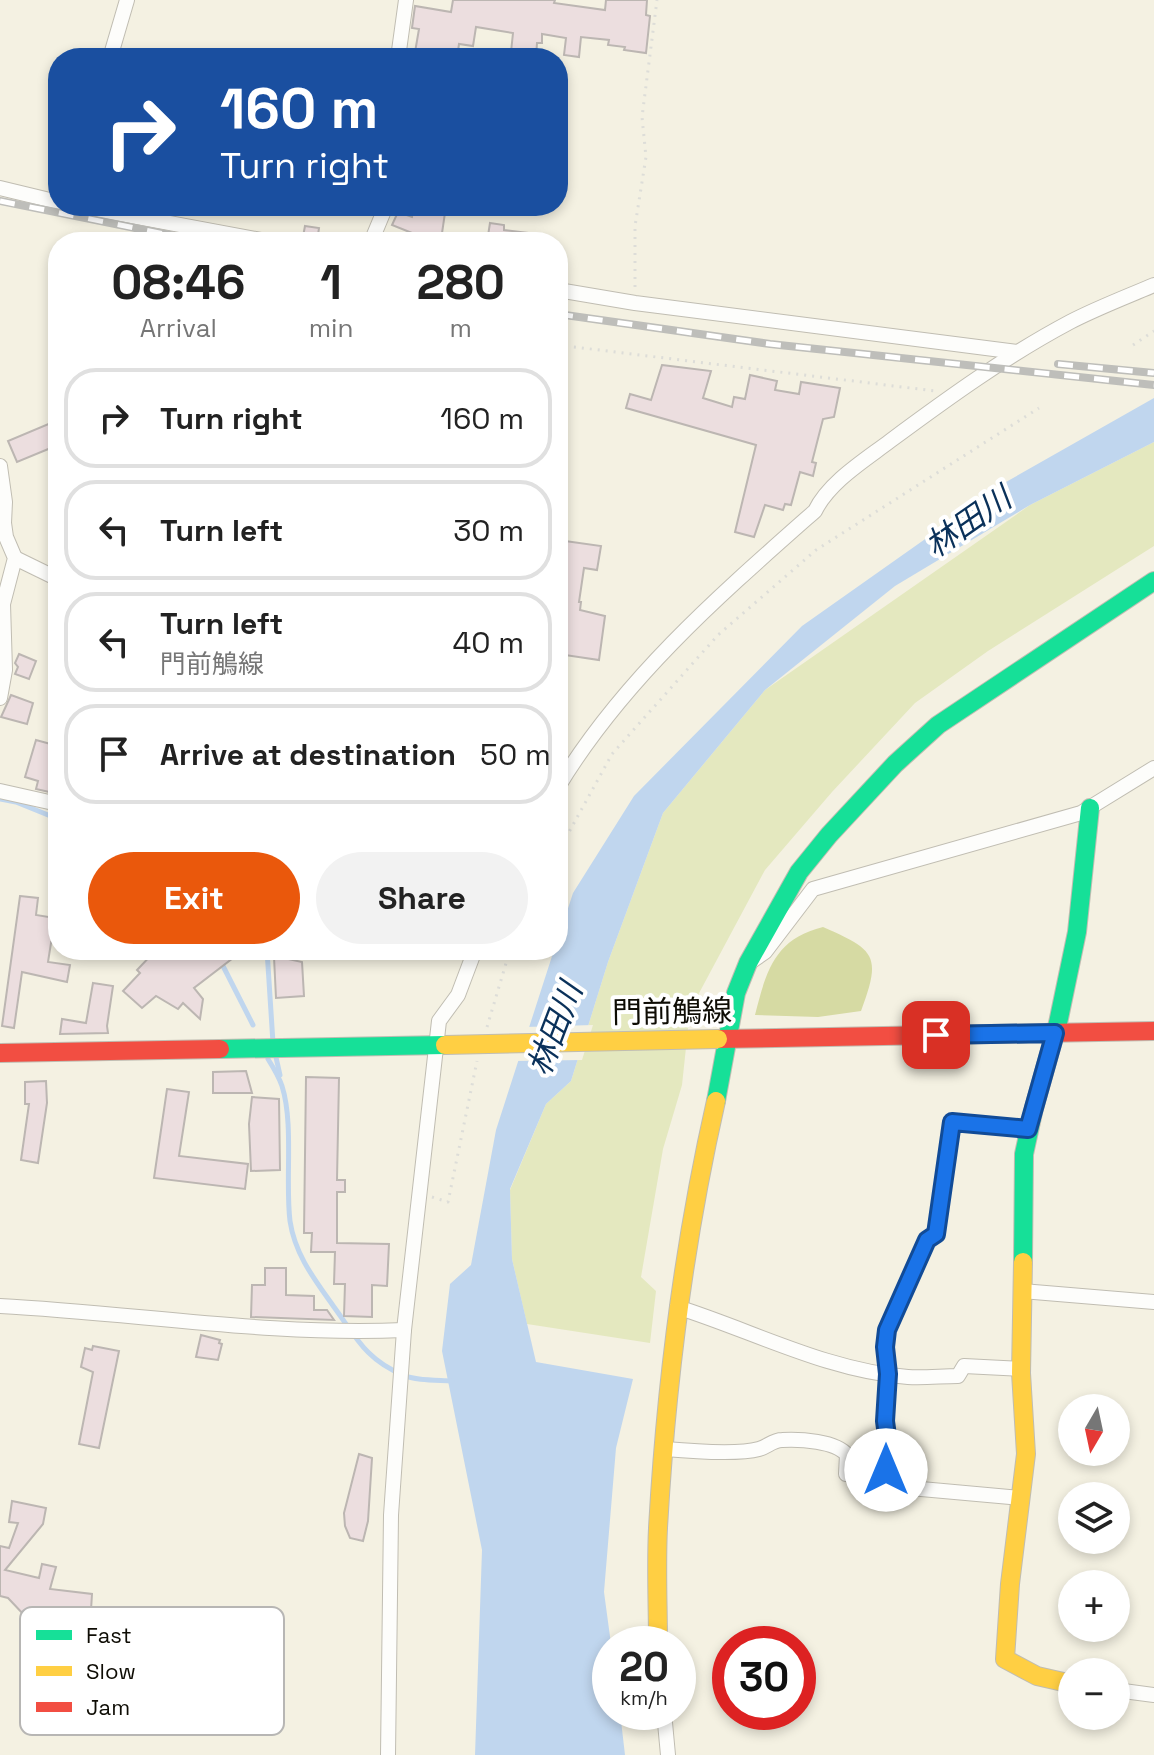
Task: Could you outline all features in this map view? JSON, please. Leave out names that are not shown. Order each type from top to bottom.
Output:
[{"type":"street","points":[[113,48],[127,0]]},
{"type":"street","points":[[399,48],[406,0]]},
{"type":"street","points":[[0,188],[48,200]]},
{"type":"street","points":[[132,216],[218,232]]},
{"type":"street","points":[[568,771],[583,746],[655,661],[716,599],[815,511],[821,499],[862,462],[955,393],[1017,352],[1073,320],[1154,285]]},
{"type":"street","points":[[568,292],[1017,352]]},
{"type":"street","points":[[0,466],[5,502],[2,523],[15,558],[3,604],[5,670],[0,698]]},
{"type":"street","points":[[15,558],[48,574]]},
{"type":"street","points":[[658,1626],[658,1530],[677,1307],[695,1193],[723,1073],[723,1039],[748,963],[799,872],[895,764],[938,725],[1154,581]]},
{"type":"street","points":[[748,963],[765,952],[813,889],[1081,813],[1154,768]]},
{"type":"street","points":[[0,791],[48,802]]},
{"type":"street","points":[[1058,1682],[1019,1670],[1005,1659],[1010,1584],[1026,1454],[1021,1369],[1024,1154],[1055,1033],[1082,902],[1090,808]]},
{"type":"street","points":[[388,1755],[391,1515],[404,1330],[441,1045],[439,1021],[458,995],[471,960]]},
{"type":"street","name":"門前鵤線","points":[[0,1053],[1154,1031]]},
{"type":"street","points":[[1020,1498],[899,1487],[891,1479],[886,1470],[889,1451],[885,1421],[888,1374],[885,1347],[887,1330],[927,1240],[936,1234],[952,1122],[1028,1129]]},
{"type":"street","points":[[1022,1291],[1154,1302]]},
{"type":"street","points":[[0,1306],[340,1333],[404,1330]]},
{"type":"street","points":[[677,1307],[778,1345],[888,1374],[958,1376],[964,1366],[1021,1369]]},
{"type":"street","points":[[665,1449],[691,1452],[759,1449],[779,1440],[821,1444],[843,1449],[847,1455],[846,1474],[891,1479]]},
{"type":"street","points":[[1130,1692],[1154,1695]]},
{"type":"street","points":[[666,1730],[668,1755]]},
{"type":"path","points":[[635,303],[635,226],[646,157],[642,117],[657,0]]},
{"type":"path","points":[[1133,345],[1154,331]]},
{"type":"path","points":[[568,346],[955,393]]},
{"type":"path","points":[[568,834],[612,754],[718,635],[816,550],[1039,408]]},
{"type":"path","points":[[484,1037],[507,960]]},
{"type":"path","points":[[421,1194],[448,1202],[471,1081],[480,1052]]},
{"type":"green space","points":[[1154,442],[1154,546],[988,651],[915,703],[765,870],[690,1010],[682,1085],[663,1149],[641,1277],[656,1291],[650,1343],[527,1324],[512,1259],[510,1190],[546,1104],[571,1081],[608,962],[663,813],[765,690],[1030,505]]},
{"type":"green space","points":[[823,927],[854,942],[869,957],[871,977],[861,1011],[818,1017],[755,1015],[768,971],[775,959],[793,940]]},
{"type":"water","name":"林田川","points":[[1154,398],[1154,442],[1030,505],[895,586],[765,690],[663,813],[608,962],[571,1081],[546,1104],[510,1189],[512,1259],[536,1362],[633,1379],[616,1448],[604,1592],[609,1626],[592,1626],[592,1730],[622,1730],[625,1755],[475,1755],[482,1550],[442,1351],[450,1284],[471,1265],[496,1130],[551,960],[568,960],[568,908],[573,893],[634,796],[802,626],[1006,482]]},
{"type":"pier","points":[[593,1025],[582,1060],[514,1061],[525,1027]]},
{"type":"building","points":[[453,0],[555,0],[554,3],[605,10],[606,0],[647,0],[646,15],[650,16],[646,53],[608,45],[609,40],[581,37],[579,57],[568,56],[566,38],[542,34],[542,43],[537,43],[537,48],[511,48],[513,33],[476,27],[473,46],[459,44],[458,48],[416,48],[419,29],[412,28],[415,6],[451,12]]},
{"type":"building","points":[[396,216],[445,216],[442,232],[410,232],[392,225]]},
{"type":"building","points":[[490,223],[504,225],[504,230],[520,232],[489,232]]},
{"type":"building","points":[[305,226],[319,228],[318,232],[304,232]]},
{"type":"building","points":[[662,365],[711,371],[703,398],[732,407],[734,397],[745,399],[750,375],[777,381],[775,390],[799,394],[801,382],[840,388],[834,417],[823,419],[812,462],[816,463],[813,476],[800,472],[791,505],[785,504],[783,510],[765,505],[754,537],[735,532],[756,445],[626,408],[630,394],[651,400]]},
{"type":"building","points":[[48,424],[48,449],[17,462],[8,441]]},
{"type":"building","points":[[568,541],[601,546],[597,570],[584,568],[579,602],[580,610],[605,616],[599,660],[568,655]]},
{"type":"building","points":[[19,654],[36,661],[29,679],[15,674]]},
{"type":"building","points":[[11,695],[33,703],[27,724],[1,717]]},
{"type":"building","points":[[36,740],[48,743],[48,792],[36,789],[38,781],[25,777]]},
{"type":"building","points":[[20,896],[38,898],[36,915],[48,917],[48,962],[70,965],[67,982],[22,972],[14,1028],[2,1026]]},
{"type":"building","points":[[146,960],[230,960],[194,988],[203,999],[200,1019],[183,1003],[178,1009],[156,996],[142,1008],[123,991],[140,973],[137,970]]},
{"type":"building","points":[[274,960],[302,962],[304,996],[276,998]]},
{"type":"building","points":[[93,983],[113,986],[108,1033],[60,1034],[62,1019],[86,1023]]},
{"type":"building","points":[[246,1071],[252,1093],[213,1093],[213,1072]]},
{"type":"building","points":[[306,1077],[339,1078],[337,1180],[345,1180],[345,1192],[337,1192],[337,1243],[389,1244],[387,1286],[372,1285],[372,1317],[344,1316],[345,1284],[334,1284],[335,1252],[311,1252],[312,1233],[304,1233]]},
{"type":"building","points":[[46,1081],[47,1103],[38,1163],[21,1160],[29,1104],[25,1104],[25,1082]]},
{"type":"building","points":[[167,1089],[189,1092],[179,1156],[248,1164],[245,1189],[154,1178]]},
{"type":"building","points":[[252,1097],[279,1099],[280,1170],[251,1171],[249,1124]]},
{"type":"building","points":[[265,1268],[286,1268],[286,1295],[314,1296],[314,1310],[327,1310],[334,1320],[251,1317],[252,1285],[265,1285]]},
{"type":"building","points":[[201,1335],[220,1340],[218,1360],[196,1357]]},
{"type":"building","points":[[93,1346],[119,1351],[99,1448],[79,1444],[93,1372],[81,1367],[85,1348],[92,1350]]},
{"type":"building","points":[[359,1454],[372,1458],[368,1521],[363,1541],[350,1538],[344,1513]]},
{"type":"building","points":[[12,1501],[46,1508],[43,1524],[5,1570],[39,1578],[42,1564],[56,1567],[50,1589],[92,1594],[91,1607],[20,1607],[20,1611],[8,1598],[0,1596],[0,1546],[9,1548],[18,1523],[9,1522]]},
{"type":"waterway","points":[[0,799],[48,815]]},
{"type":"waterway","points":[[268,960],[273,1043]]},
{"type":"waterway","points":[[221,962],[253,1025]]},
{"type":"waterway","points":[[275,1053],[280,1075]]},
{"type":"waterway","points":[[268,1059],[281,1083],[286,1101],[290,1221],[296,1245],[307,1267],[371,1355],[408,1377],[452,1381]]},
{"type":"railway","points":[[0,201],[48,211]]},
{"type":"railway","points":[[75,216],[155,232]]},
{"type":"railway","points":[[568,315],[770,344],[1154,385]]},
{"type":"railway","points":[[1058,364],[1154,373]]},
{"type":"traffic: fast","points":[[716,1101],[736,993],[748,963],[799,872],[829,835],[895,764],[938,725],[1154,581]]},
{"type":"traffic: fast","points":[[1023,1262],[1024,1154],[1058,1023],[1077,932],[1090,808]]},
{"type":"traffic: fast","points":[[220,1049],[445,1045]]},
{"type":"traffic: slow","points":[[445,1045],[718,1039]]},
{"type":"traffic: slow","points":[[658,1626],[658,1528],[671,1367],[686,1260],[716,1101]]},
{"type":"traffic: slow","points":[[1023,1262],[1021,1373],[1026,1454],[1010,1584],[1005,1659],[1037,1676],[1058,1681]]},
{"type":"traffic: jam","points":[[718,1039],[1154,1031]]},
{"type":"traffic: jam","points":[[0,1053],[220,1049]]},
{"type":"route","points":[[886,1470],[889,1451],[885,1421],[887,1330],[927,1240],[936,1234],[952,1122],[1028,1129],[1055,1033],[936,1035]]}]
